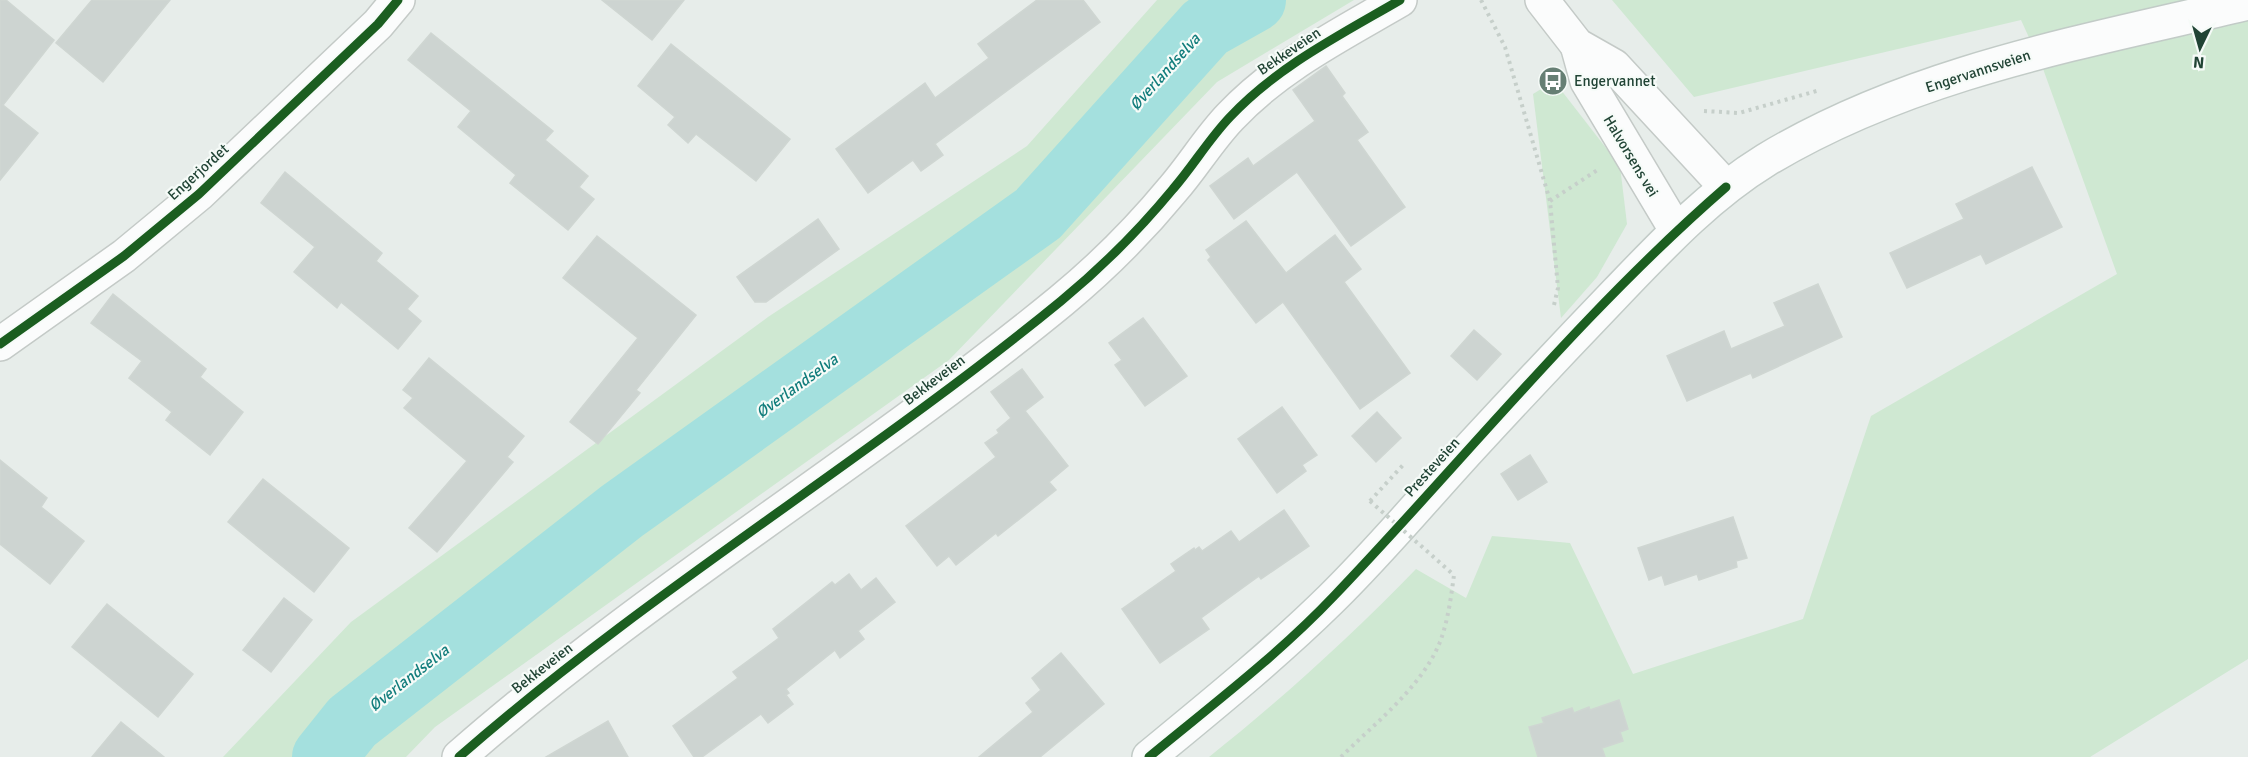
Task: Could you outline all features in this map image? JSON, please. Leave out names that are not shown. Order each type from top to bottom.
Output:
[{"type":"street","name":"Engerjordet","points":[[0,344],[124,256],[199,194],[378,24],[398,0]]},
{"type":"street","name":"Bekkeveien","points":[[459,757],[508,714],[632,618],[951,387],[1063,299],[1112,254],[1172,191],[1229,118],[1256,92],[1297,60],[1400,0]]},
{"type":"street","name":"Halvorsens vei","points":[[1542,0],[1577,45],[1587,81],[1676,230]]},
{"type":"street","name":"Engervannsveien","points":[[1726,187],[1764,161],[1811,135],[1874,106],[1953,78],[2026,55],[2248,3]]},
{"type":"street","name":"Halvorsens vei","points":[[1577,45],[1614,66],[1726,187]]},
{"type":"street","name":"Presteveien","points":[[1149,757],[1283,644],[1332,598],[1541,370],[1676,230],[1726,187]]},
{"type":"path","points":[[1481,0],[1505,47],[1550,201],[1558,288],[1554,308]]},
{"type":"path","points":[[1695,110],[1739,113],[1825,88]]},
{"type":"path","points":[[1550,201],[1627,151]]},
{"type":"path","points":[[1341,757],[1411,689],[1439,643],[1450,605],[1454,575],[1371,501]]},
{"type":"path","points":[[1376,516],[1384,508]]},
{"type":"green space","points":[[1157,0],[1354,0],[1217,82],[949,360],[435,727],[406,757],[223,757],[351,622],[768,317],[1027,146]]},
{"type":"green space","points":[[1612,0],[2248,0],[2248,659],[2090,757],[1209,757],[1316,666],[1416,569],[1466,598],[1492,536],[1570,543],[1633,674],[1803,619],[1871,416],[2117,274],[2042,66],[2021,20],[1694,97]]},
{"type":"green space","points":[[1554,81],[1620,166],[1627,224],[1597,277],[1561,318],[1533,94]]},
{"type":"building","points":[[0,0],[6,0],[54,40],[3,105],[38,133],[0,180]]},
{"type":"building","points":[[92,0],[170,0],[103,82],[56,43]]},
{"type":"building","points":[[602,0],[684,0],[652,40]]},
{"type":"building","points":[[1037,0],[1083,0],[1100,22],[935,144],[943,155],[921,171],[913,160],[868,193],[836,149],[925,83],[935,98],[989,58],[978,44]]},
{"type":"building","points":[[431,33],[553,131],[545,140],[588,176],[579,187],[594,199],[568,230],[510,183],[516,175],[458,127],[471,111],[408,60]]},
{"type":"building","points":[[671,44],[790,139],[756,181],[696,134],[688,143],[668,125],[675,117],[638,86]]},
{"type":"building","points":[[1326,66],[1345,93],[1342,96],[1368,132],[1357,140],[1405,207],[1351,246],[1297,172],[1234,219],[1210,186],[1248,158],[1253,166],[1315,121],[1293,90]]},
{"type":"building","points":[[2032,167],[2062,227],[1986,264],[1981,254],[1907,288],[1890,253],[1964,219],[1956,204]]},
{"type":"building","points":[[285,172],[382,253],[376,261],[418,296],[407,309],[421,321],[398,349],[341,302],[337,308],[294,272],[315,247],[261,203]]},
{"type":"building","points":[[818,219],[839,249],[766,302],[755,302],[737,277]]},
{"type":"building","points":[[1246,221],[1286,273],[1335,235],[1361,269],[1344,282],[1410,373],[1360,409],[1283,302],[1256,323],[1208,260],[1211,257],[1206,250]]},
{"type":"building","points":[[597,236],[696,315],[636,390],[640,393],[598,444],[570,422],[638,338],[563,278]]},
{"type":"building","points":[[1818,284],[1842,337],[1753,378],[1751,373],[1687,401],[1667,356],[1724,331],[1731,349],[1785,326],[1774,303]]},
{"type":"building","points":[[113,294],[206,369],[200,377],[243,412],[210,455],[166,420],[172,412],[129,378],[142,361],[91,323]]},
{"type":"building","points":[[1143,318],[1187,376],[1145,406],[1115,365],[1122,360],[1109,343]]},
{"type":"building","points":[[1474,330],[1501,354],[1477,380],[1451,356]]},
{"type":"building","points":[[429,358],[524,436],[507,457],[513,462],[437,552],[409,528],[467,461],[404,408],[413,398],[403,390]]},
{"type":"building","points":[[1022,369],[1043,397],[1025,411],[1068,466],[1049,482],[1056,490],[998,536],[996,533],[956,565],[949,556],[937,566],[906,526],[996,457],[985,443],[999,433],[997,430],[1011,418],[991,392]]},
{"type":"building","points":[[1282,407],[1317,455],[1302,465],[1306,471],[1277,493],[1238,439]]},
{"type":"building","points":[[1377,412],[1401,438],[1376,462],[1352,436]]},
{"type":"building","points":[[1530,455],[1547,482],[1518,500],[1501,474]]},
{"type":"building","points":[[0,460],[47,498],[41,507],[84,541],[50,584],[0,544]]},
{"type":"building","points":[[263,479],[349,548],[314,592],[228,522]]},
{"type":"building","points":[[1284,510],[1309,546],[1261,579],[1259,576],[1201,618],[1209,629],[1160,663],[1122,609],[1176,571],[1171,564],[1194,548],[1195,550],[1199,547],[1202,551],[1231,531],[1239,542]]},
{"type":"building","points":[[1733,517],[1747,558],[1736,561],[1737,567],[1699,580],[1697,574],[1665,585],[1662,575],[1649,580],[1638,548]]},
{"type":"building","points":[[849,574],[861,590],[876,578],[895,602],[858,631],[864,639],[840,658],[835,650],[786,689],[789,693],[786,695],[793,704],[768,723],[761,714],[702,757],[694,757],[673,726],[738,678],[733,672],[779,638],[773,629],[832,582],[835,585]]},
{"type":"building","points":[[284,598],[312,620],[271,672],[243,650]]},
{"type":"building","points":[[107,604],[193,674],[158,717],[72,647]]},
{"type":"building","points":[[1061,653],[1104,704],[1040,757],[979,757],[1033,712],[1026,703],[1041,690],[1032,678]]},
{"type":"building","points":[[1619,700],[1628,729],[1620,732],[1623,741],[1602,748],[1605,757],[1538,757],[1529,727],[1544,723],[1542,718],[1572,708],[1574,713]]},
{"type":"building","points":[[608,721],[628,757],[546,757]]},
{"type":"building","points":[[121,722],[164,757],[92,757]]},
{"type":"waterway","name":"Øverlandselva","points":[[324,757],[352,722],[622,511],[1038,214],[1206,27],[1254,0]]},
{"type":"cycle path","points":[[0,344],[124,256],[199,194],[378,24],[398,0]]},
{"type":"cycle path","points":[[459,757],[605,638],[987,360],[1061,301],[1134,233],[1180,180],[1222,125],[1268,82],[1310,52],[1400,0]]},
{"type":"cycle path","points":[[1149,757],[1244,679],[1313,618],[1573,335],[1673,235],[1726,187]]},
{"type":"place","name":"Engervannet","points":[[1553,81]]}]
